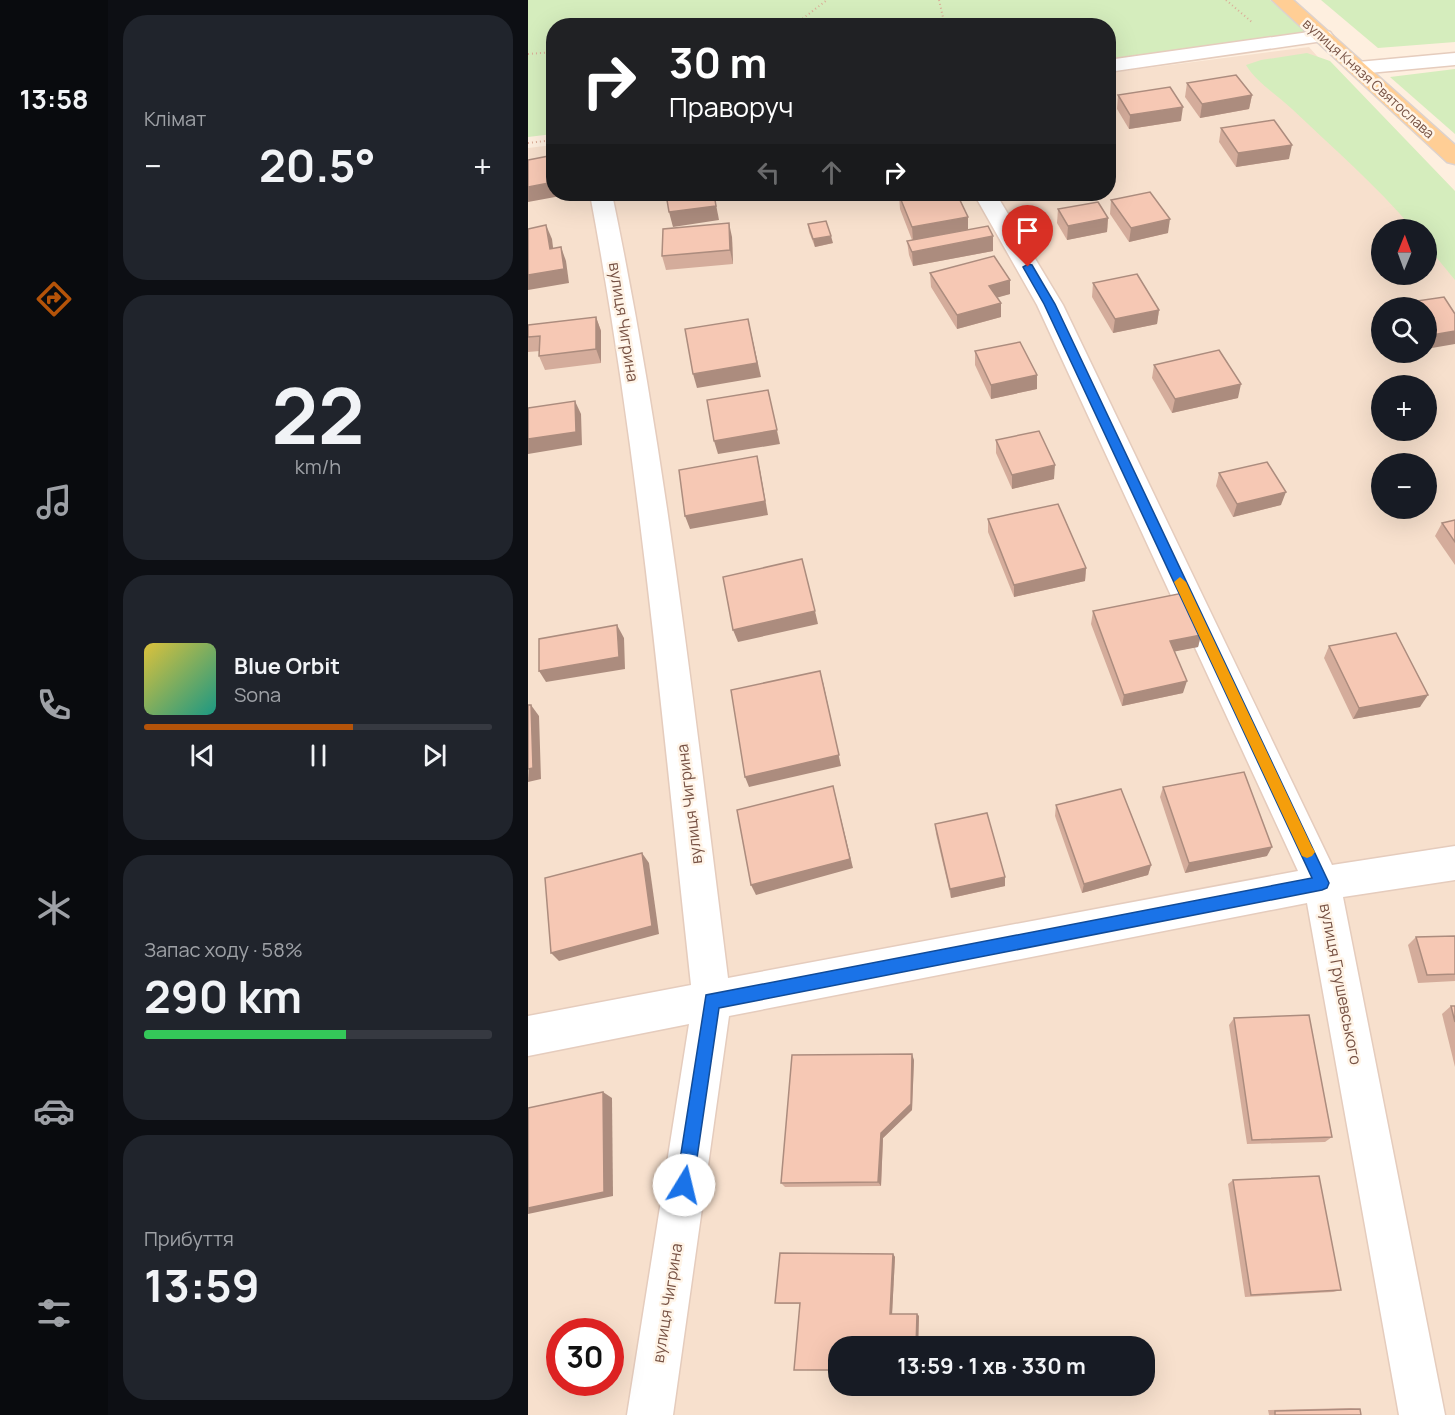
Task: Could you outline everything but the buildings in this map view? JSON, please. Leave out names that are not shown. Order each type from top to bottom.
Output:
[{"type":"main road","name":"вулиця Князя Святослава","points":[[1282,0],[1455,157]]},
{"type":"street","points":[[1116,65],[1323,36]]},
{"type":"street","points":[[1358,68],[1455,59]]},
{"type":"street","name":"вулиця Чигрина","points":[[602,201],[625,315],[665,602],[712,1001],[650,1415]]},
{"type":"street","name":"вулиця Грушевського","points":[[989,201],[1050,304],[1322,883],[1422,1415]]},
{"type":"street","points":[[528,1036],[1322,883],[1455,863]]},
{"type":"path","points":[[803,18],[827,0]]},
{"type":"path","points":[[939,0],[943,18]]},
{"type":"path","points":[[1226,0],[1254,23]]},
{"type":"path","points":[[528,54],[546,53]]},
{"type":"path","points":[[528,143],[546,141]]},
{"type":"shaded area","points":[[1309,47],[1455,211],[1455,1415],[528,1415],[528,148],[546,146],[546,201],[1116,201],[1116,72]]},
{"type":"green space","points":[[528,0],[1270,0],[1316,40],[1116,65],[1116,18],[546,18],[546,135],[528,137]]},
{"type":"green space","points":[[1321,0],[1455,0],[1455,42],[1378,48]]},
{"type":"green space","points":[[1307,53],[1330,61],[1455,191],[1455,280],[1437,258],[1437,219],[1404,219],[1370,182],[1261,83],[1246,65],[1261,60]]},
{"type":"green space","points":[[1455,69],[1455,134],[1390,77]]},
{"type":"slow traffic","points":[[1180,582],[1307,852]]},
{"type":"route","points":[[684,1185],[712,1001],[1322,883],[1050,304],[1028,267]]}]
